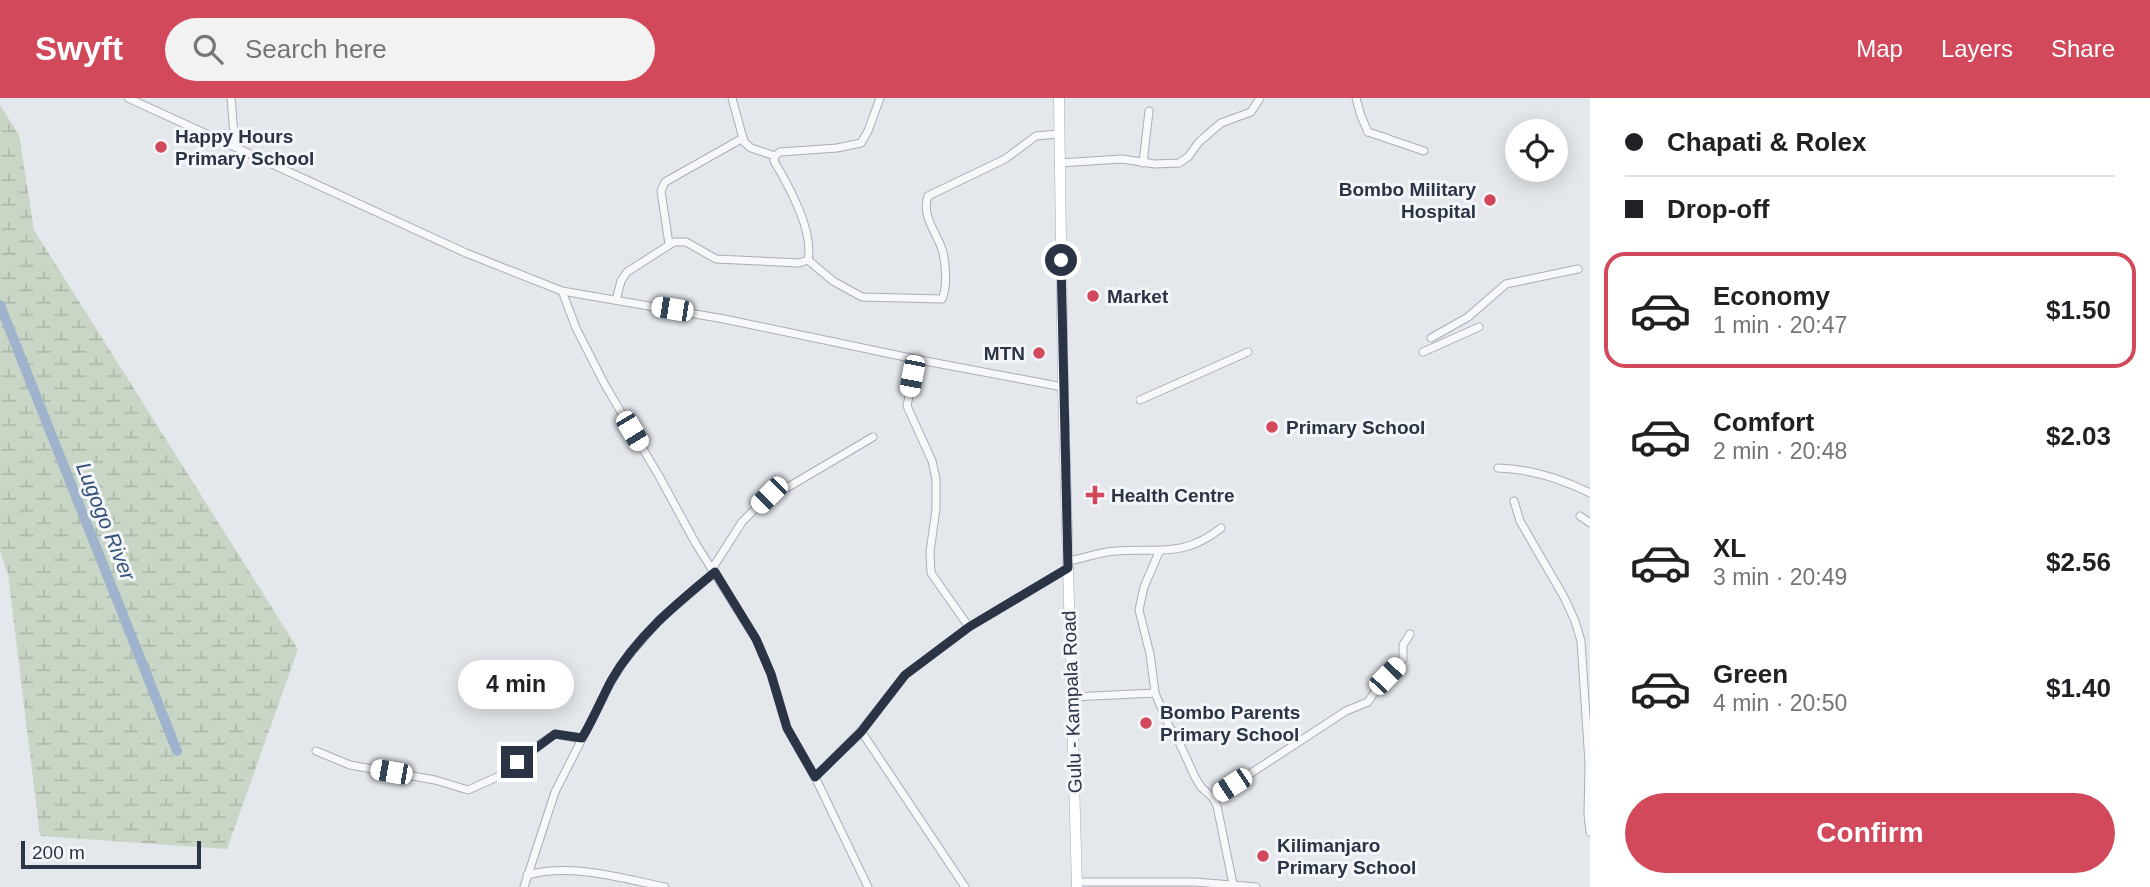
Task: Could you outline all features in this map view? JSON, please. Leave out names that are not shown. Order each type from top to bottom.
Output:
[{"type":"main road","name":"Gulu - Kampala Road","points":[[1059,98],[1062,387],[1077,884]]},
{"type":"street","points":[[128,98],[466,253],[562,291],[724,319],[1062,387]]},
{"type":"street","points":[[231,98],[236,146]]},
{"type":"street","points":[[732,98],[743,138],[751,148],[775,156]]},
{"type":"street","points":[[808,260],[809,248],[797,206],[774,161],[775,156],[780,152],[837,148],[861,143],[880,98]]},
{"type":"street","points":[[1059,163],[1122,159],[1143,163],[1184,161],[1199,142],[1221,123],[1251,112],[1260,98]]},
{"type":"street","points":[[1356,98],[1368,132],[1424,151]]},
{"type":"street","points":[[1143,163],[1149,111]]},
{"type":"street","points":[[1368,132],[1387,138]]},
{"type":"street","points":[[808,260],[834,281],[862,297],[942,299],[945,291],[943,255],[928,216],[928,196],[1005,159],[1036,136],[1058,134]]},
{"type":"street","points":[[668,244],[661,191],[665,182],[743,138]]},
{"type":"street","points":[[615,300],[627,272],[668,244],[686,242],[716,259],[800,263],[808,260]]},
{"type":"street","points":[[1431,338],[1468,317],[1506,284],[1578,269]]},
{"type":"street","points":[[562,291],[576,328],[605,385],[713,571],[756,639],[771,674],[787,728],[815,777],[868,887]]},
{"type":"street","points":[[1423,352],[1479,327]]},
{"type":"street","points":[[1140,400],[1248,352]]},
{"type":"street","points":[[920,360],[912,376],[907,406],[932,461],[936,479],[936,509],[930,552],[932,573],[969,627]]},
{"type":"street","points":[[522,886],[555,792],[624,661],[659,620],[713,571],[742,522],[769,495],[790,486],[873,437]]},
{"type":"street","points":[[1498,468],[1538,474],[1590,493]]},
{"type":"street","points":[[1514,501],[1520,521],[1559,587],[1581,641],[1589,763],[1590,832]]},
{"type":"street","points":[[1580,516],[1590,523]]},
{"type":"street","points":[[815,777],[861,732],[905,675],[969,627],[1068,565],[1115,551],[1159,552],[1189,545],[1221,528]]},
{"type":"street","points":[[1159,552],[1144,587],[1139,610],[1150,654],[1155,692],[1168,726],[1180,743],[1195,777],[1213,798],[1223,825],[1233,884]]},
{"type":"street","points":[[1213,798],[1346,711],[1368,702],[1380,684],[1383,684],[1404,659],[1403,645],[1410,634]]},
{"type":"street","points":[[1072,697],[1155,692]]},
{"type":"street","points":[[861,732],[965,887]]},
{"type":"street","points":[[316,751],[350,765],[435,780],[468,790],[504,774],[531,750],[555,734],[582,738]]},
{"type":"street","points":[[527,875],[542,871],[575,872],[609,875],[664,887]]},
{"type":"street","points":[[1077,884],[1233,884],[1256,887]]},
{"type":"green space","points":[[0,105],[19,135],[34,230],[298,649],[227,849],[40,836],[8,574],[0,551]]},
{"type":"waterway","name":"Lugogo River","points":[[0,305],[177,751]]},
{"type":"place","name":"Happy Hours Primary School","points":[[161,147]]},
{"type":"place","name":"Bombo Military Hospital","points":[[1490,200]]},
{"type":"place","name":"Market","points":[[1093,296]]},
{"type":"place","name":"MTN","points":[[1039,353]]},
{"type":"place","name":"Primary School","points":[[1272,427]]},
{"type":"place","name":"Health Centre","points":[[1095,495]]},
{"type":"place","name":"Bombo Parents Primary School","points":[[1146,723]]},
{"type":"place","name":"Kilimanjaro Primary School","points":[[1263,856]]},
{"type":"route","points":[[517,762],[555,734],[582,738],[624,661],[659,620],[715,572],[764,655],[787,728],[815,777],[861,732],[905,675],[969,627],[1068,568],[1061,260]]}]
